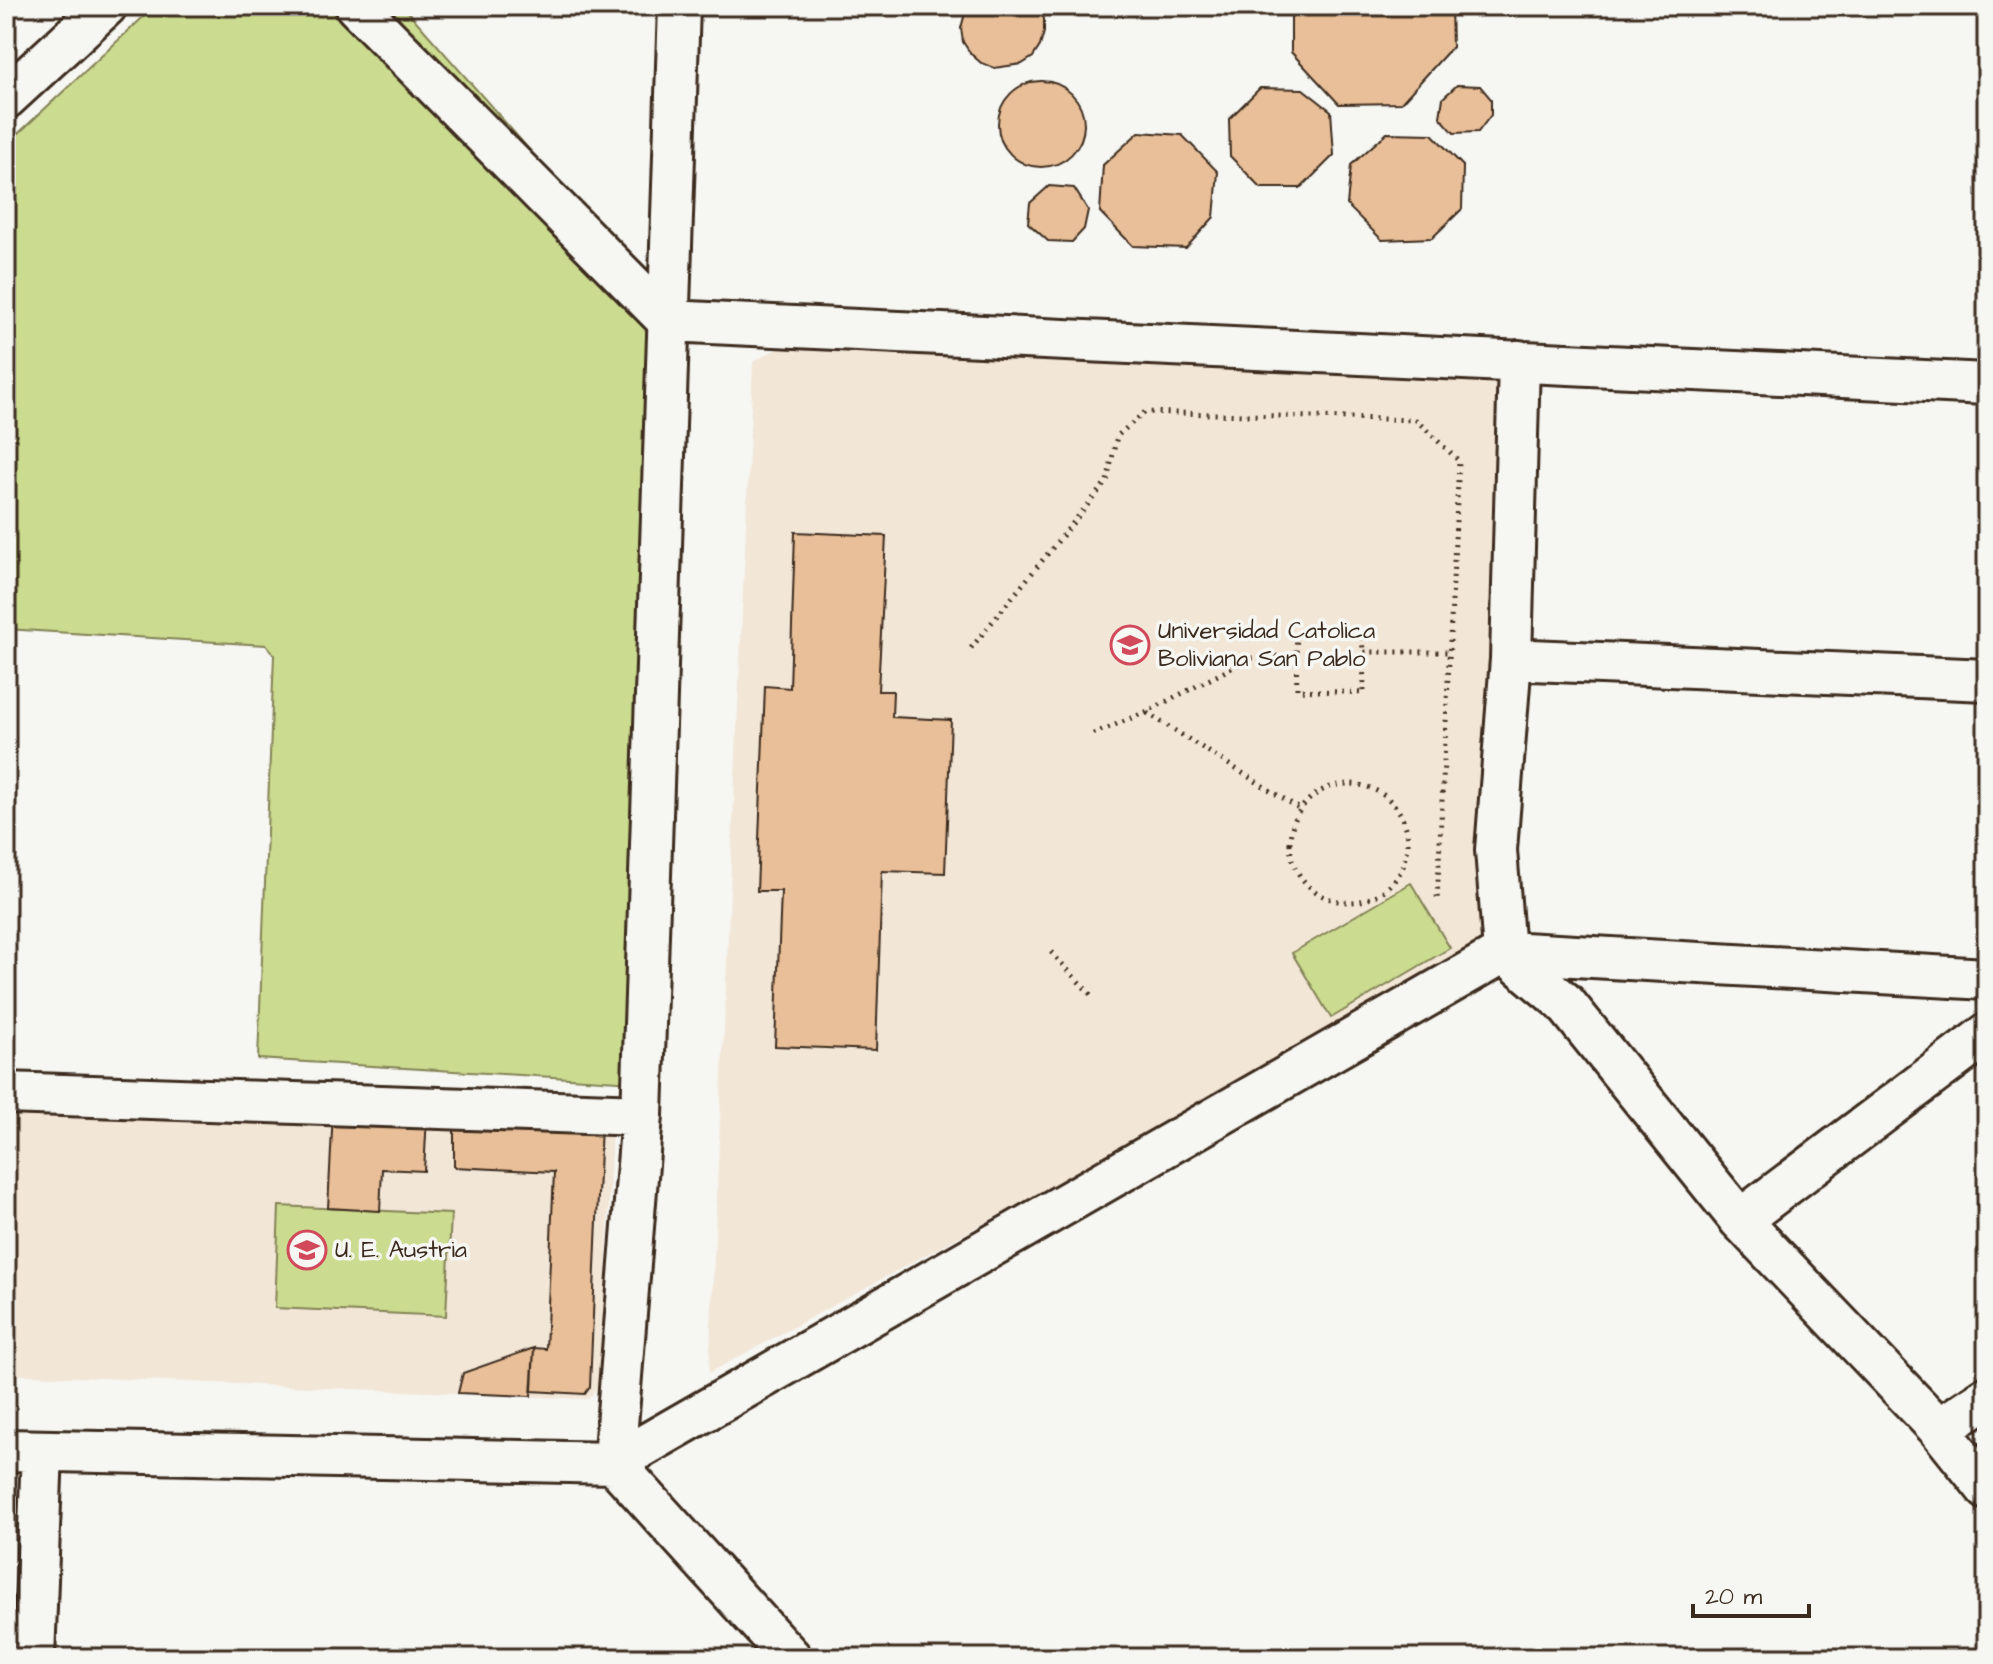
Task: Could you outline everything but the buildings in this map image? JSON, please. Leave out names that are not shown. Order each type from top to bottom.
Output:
[{"type":"street","points":[[9,88],[106,6]]},
{"type":"street","points":[[356,6],[668,321],[1987,384]]},
{"type":"street","points":[[679,6],[642,1115],[614,1463],[791,1658]]},
{"type":"street","points":[[1519,361],[1511,659],[1496,850],[1504,952],[1565,1003],[1740,1220],[1939,1429],[1987,1489]]},
{"type":"street","points":[[1511,659],[1987,680]]},
{"type":"street","points":[[34,1658],[24,1450],[614,1463],[1504,952],[1987,979]]},
{"type":"street","points":[[1740,1220],[1987,1034]]},
{"type":"street","points":[[6,1093],[642,1115]]},
{"type":"street","points":[[1939,1429],[1987,1397]]},
{"type":"path","points":[[971,648],[1107,481],[1117,436],[1145,412],[1416,420],[1459,461],[1437,901]]},
{"type":"path","points":[[1297,633],[1362,633],[1364,693],[1297,690],[1296,655],[1297,633]]},
{"type":"path","points":[[1363,652],[1449,652]]},
{"type":"path","points":[[1093,734],[1146,712],[1251,658],[1296,655]]},
{"type":"path","points":[[1146,712],[1300,809]]},
{"type":"path","points":[[1350,783],[1368,787],[1385,796],[1399,810],[1406,827],[1408,846],[1404,865],[1394,882],[1379,894],[1360,901],[1340,902],[1321,895],[1305,883],[1294,866],[1290,847],[1292,827],[1300,809],[1314,795],[1350,783]]},
{"type":"path","points":[[1051,952],[1094,998]]},
{"type":"shaded area","name":"Universidad Catolica Boliviana San Pablo","points":[[796,338],[1520,374],[1504,940],[709,1373],[753,362]]},
{"type":"shaded area","name":"U. E. Austria","points":[[6,1088],[612,1126],[602,1382],[588,1399],[6,1374]]},
{"type":"green space","points":[[155,6],[403,6],[642,278],[664,323],[634,1082],[258,1059],[274,655],[266,645],[6,629],[6,145]]},
{"type":"green space","points":[[1411,883],[1450,948],[1331,1018],[1292,953]]},
{"type":"green space","points":[[279,1206],[451,1214],[446,1316],[275,1308]]},
{"type":"place","name":"Universidad Catolica Boliviana San Pablo","points":[[1130,645]]},
{"type":"place","name":"U. E. Austria","points":[[307,1250]]}]
